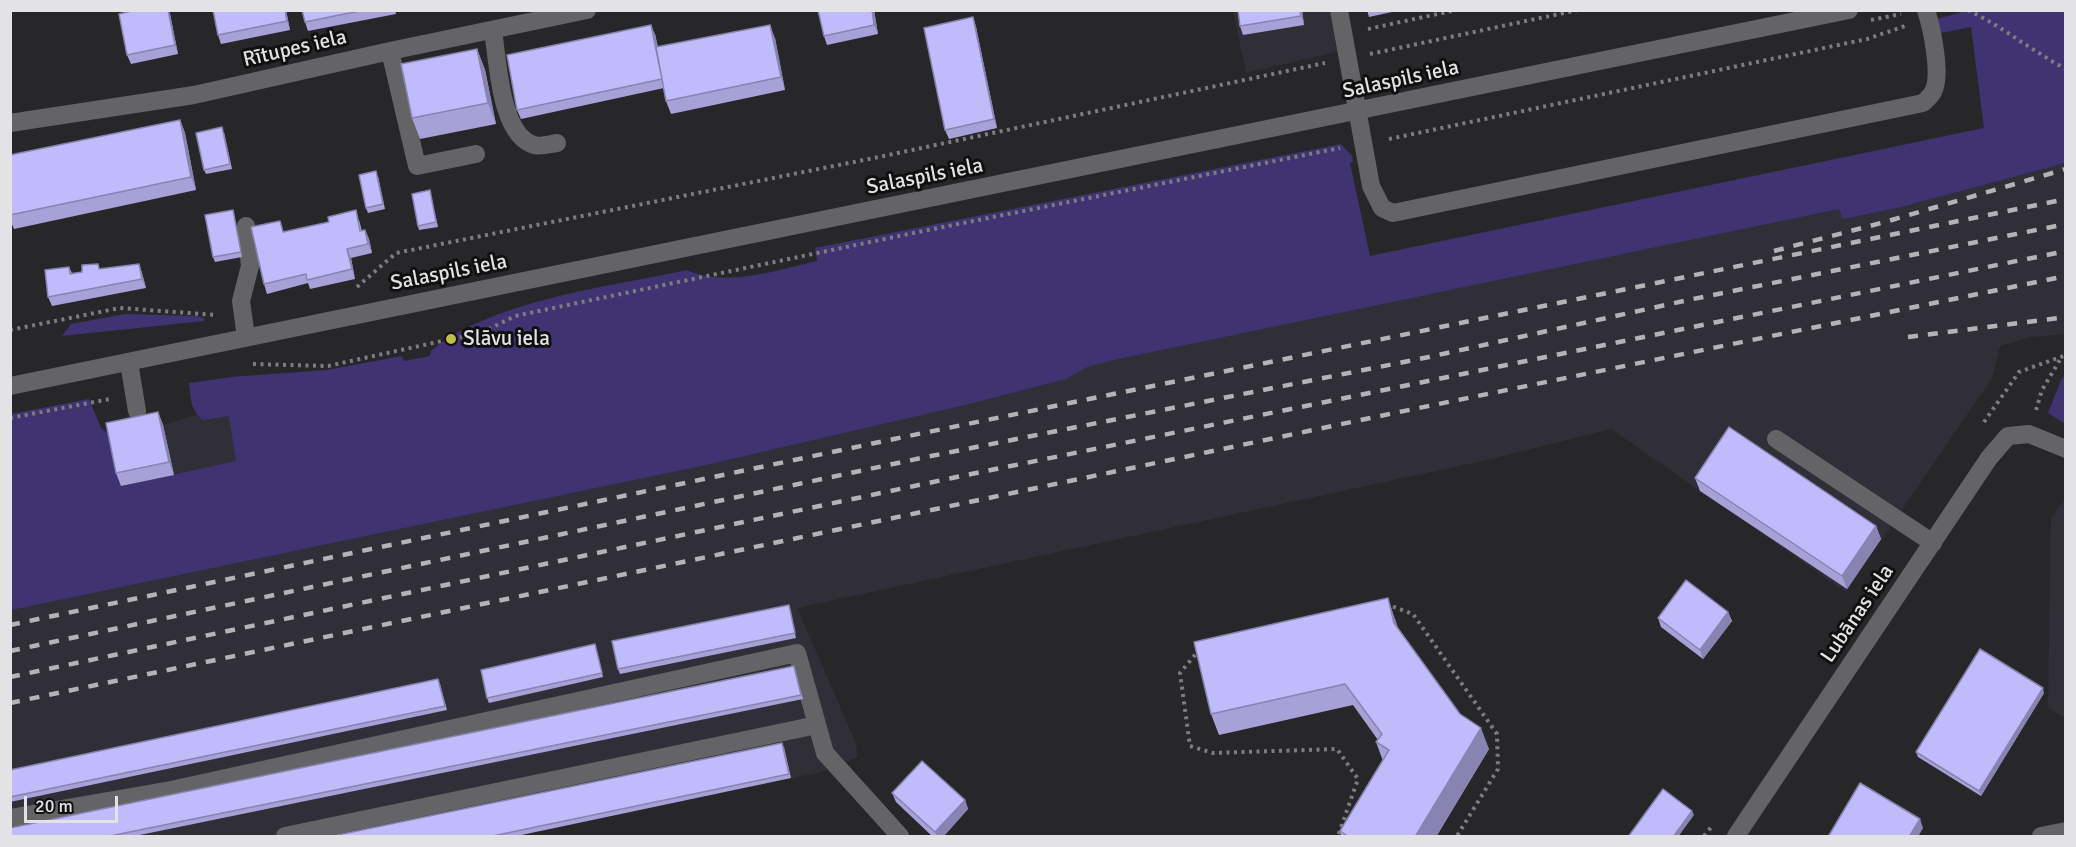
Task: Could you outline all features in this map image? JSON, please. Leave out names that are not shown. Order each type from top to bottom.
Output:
[{"type":"street","name":"Rītupes iela","points":[[10,123],[194,95],[587,10]]},
{"type":"street","points":[[1339,10],[1371,186],[1382,208],[1394,213],[1923,103],[1933,92],[1935,78],[1933,35],[1927,14]]},
{"type":"street","name":"Salaspils iela","points":[[10,386],[1359,112],[1848,10]]},
{"type":"street","points":[[493,31],[509,122],[521,138],[535,146],[557,143]]},
{"type":"street","points":[[390,51],[417,166],[476,154]]},
{"type":"street","points":[[246,226],[250,266],[241,301],[246,338]]},
{"type":"street","points":[[129,362],[135,402]]},
{"type":"street","points":[[2029,434],[2066,449]]},
{"type":"street","name":"Lubānas iela","points":[[1736,837],[1996,451],[2008,436],[2029,434]]},
{"type":"street","points":[[1776,439],[1933,543]]},
{"type":"street","points":[[10,818],[171,790],[797,653],[825,753],[893,834]]},
{"type":"street","points":[[285,837],[818,725]]},
{"type":"street","points":[[2041,837],[2065,833]]},
{"type":"path","points":[[1344,34],[1456,10]]},
{"type":"path","points":[[347,289],[359,286],[396,252],[874,158],[1578,10]]},
{"type":"path","points":[[1968,10],[1993,22],[2037,53],[2066,69]]},
{"type":"path","points":[[247,364],[328,366],[483,332],[515,316],[1867,39],[1927,14]]},
{"type":"path","points":[[10,330],[120,308],[213,316],[242,310]]},
{"type":"path","points":[[2029,434],[2042,390],[2061,357],[2066,355]]},
{"type":"path","points":[[10,418],[135,402]]},
{"type":"path","points":[[1382,603],[1413,614],[1497,734],[1498,769],[1457,837]]},
{"type":"path","points":[[1203,644],[1180,674],[1190,746],[1213,753],[1337,749],[1358,779],[1338,837]]},
{"type":"shaded area","points":[[1233,11],[1332,11],[1340,51],[1246,73]]},
{"type":"shaded area","points":[[1965,11],[2065,11],[2065,163],[1901,207],[1843,219],[1839,209],[1118,359],[1087,367],[1066,379],[969,404],[701,466],[11,610],[11,414],[89,399],[101,428],[111,436],[122,486],[236,461],[229,416],[203,420],[193,408],[189,383],[231,377],[326,370],[402,356],[404,361],[430,356],[431,351],[486,319],[518,307],[553,298],[687,270],[718,277],[769,273],[817,261],[815,248],[1341,144],[1352,156],[1353,162],[1350,163],[1370,256],[1984,128],[1971,27],[1941,33],[1937,19]]},
{"type":"shaded area","points":[[2065,124],[2065,334],[2031,337],[2000,346],[1992,378],[1846,592],[1611,429],[1478,462],[797,608],[855,741],[858,757],[822,772],[512,836],[11,836],[11,499],[111,436],[163,425],[241,401],[1369,256],[1984,128]]},
{"type":"shaded area","points":[[125,314],[196,316],[204,318],[204,321],[62,336],[71,324]]},
{"type":"shaded area","points":[[2065,375],[2065,424],[2048,413]]},
{"type":"shaded area","points":[[2065,498],[2065,718],[2048,708],[2051,518]]},
{"type":"building","points":[[136,10],[168,10],[175,45],[127,55],[119,14]]},
{"type":"building","points":[[213,10],[285,10],[287,21],[218,35]]},
{"type":"building","points":[[302,10],[364,10],[305,22]]},
{"type":"building","points":[[818,10],[872,10],[874,25],[824,36]]},
{"type":"building","points":[[1238,10],[1300,10],[1301,16],[1240,26]]},
{"type":"building","points":[[973,17],[994,119],[945,130],[924,28]]},
{"type":"building","points":[[651,25],[662,79],[517,110],[507,55]]},
{"type":"building","points":[[770,25],[781,77],[666,101],[656,47]]},
{"type":"building","points":[[477,49],[488,103],[412,118],[401,64]]},
{"type":"building","points":[[180,120],[191,177],[10,215],[10,155]]},
{"type":"building","points":[[222,127],[230,164],[204,170],[196,133]]},
{"type":"building","points":[[376,171],[383,204],[366,208],[359,175]]},
{"type":"building","points":[[430,190],[436,222],[418,226],[412,194]]},
{"type":"building","points":[[233,210],[241,252],[213,257],[205,215]]},
{"type":"building","points":[[356,210],[360,231],[365,230],[368,244],[347,249],[352,269],[307,280],[306,274],[264,284],[251,227],[280,221],[283,232],[329,222],[328,217]]},
{"type":"building","points":[[98,264],[99,269],[139,264],[142,279],[48,297],[45,270],[69,267],[70,274],[82,272],[82,265]]},
{"type":"building","points":[[158,412],[169,462],[116,473],[106,423]]},
{"type":"building","points":[[1729,427],[1876,526],[1842,576],[1695,478]]},
{"type":"building","points":[[1686,580],[1728,612],[1700,650],[1658,618]]},
{"type":"building","points":[[1388,598],[1394,623],[1460,714],[1481,728],[1415,837],[1349,837],[1340,831],[1389,750],[1376,742],[1382,734],[1345,684],[1211,714],[1194,642]]},
{"type":"building","points":[[789,605],[795,633],[618,669],[612,641]]},
{"type":"building","points":[[595,644],[602,673],[487,698],[481,670]]},
{"type":"building","points":[[1980,649],[2043,688],[1979,791],[1916,752]]},
{"type":"building","points":[[794,666],[801,695],[105,837],[10,837],[10,828]]},
{"type":"building","points":[[438,679],[445,706],[10,797],[10,770]]},
{"type":"building","points":[[782,743],[789,774],[488,837],[328,837]]},
{"type":"building","points":[[922,761],[965,800],[935,832],[892,793]]},
{"type":"building","points":[[1860,783],[1920,819],[1909,837],[1828,837]]},
{"type":"building","points":[[1663,789],[1692,811],[1673,837],[1628,837]]},
{"type":"railway","points":[[1774,251],[1885,222],[2066,169]]},
{"type":"railway","points":[[10,625],[894,439],[2066,199]]},
{"type":"railway","points":[[10,651],[926,457],[1429,357],[1693,299],[2066,224]]},
{"type":"railway","points":[[10,677],[952,478],[2066,251]]},
{"type":"railway","points":[[10,703],[1399,412],[2066,276]]},
{"type":"railway","points":[[1908,337],[2066,317]]},
{"type":"place","name":"Slāvu iela","points":[[451,339]]}]
